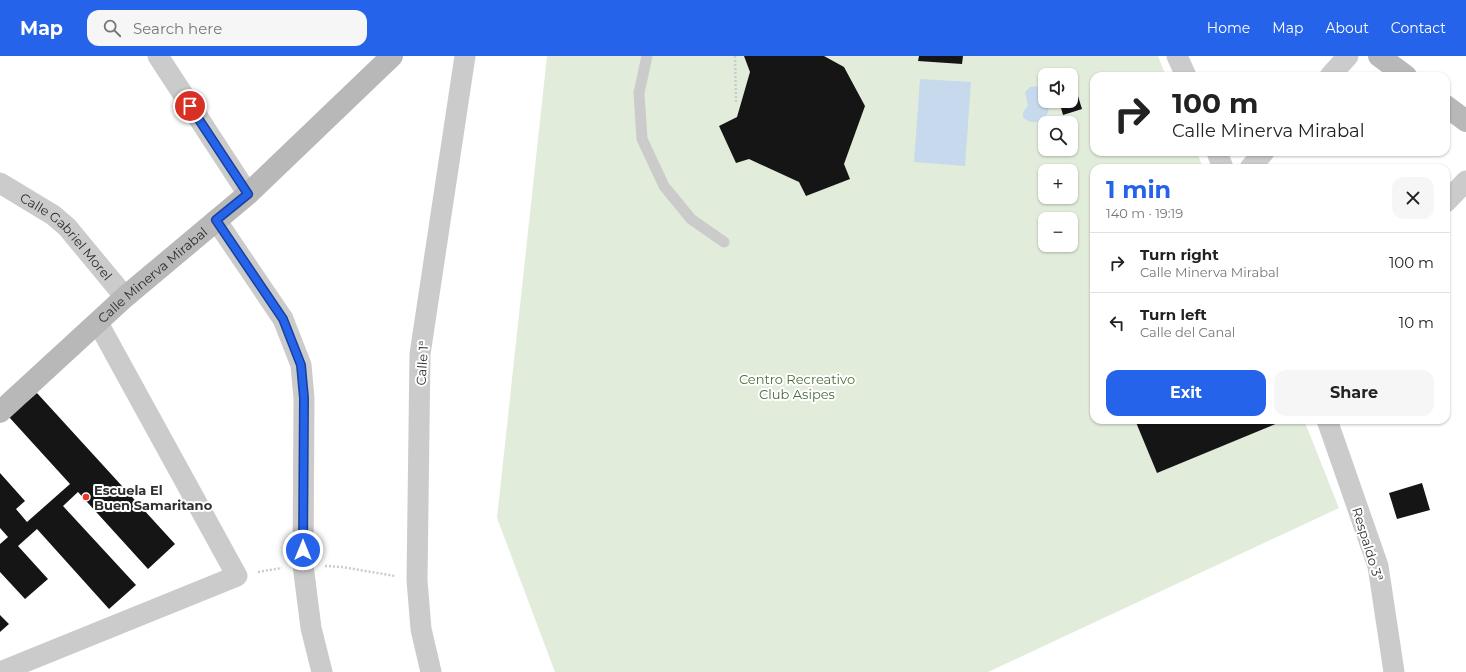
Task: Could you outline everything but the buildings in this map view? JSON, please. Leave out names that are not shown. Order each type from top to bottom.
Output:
[{"type":"street","points":[[158,56],[248,194]]},
{"type":"street","name":"Calle Minerva Mirabal","points":[[0,412],[125,297],[248,194],[392,56]]},
{"type":"street","name":"Calle 1ª","points":[[431,672],[421,629],[417,580],[420,354],[465,56]]},
{"type":"street","points":[[1177,56],[1184,72]]},
{"type":"street","points":[[1334,72],[1348,56]]},
{"type":"street","points":[[1379,56],[1401,72]]},
{"type":"street","points":[[1450,109],[1466,121]]},
{"type":"street","points":[[1254,164],[1260,156]]},
{"type":"street","points":[[1450,198],[1466,181]]},
{"type":"street","name":"Calle Gabriel Morel","points":[[0,183],[53,215],[67,228],[125,297]]},
{"type":"street","points":[[216,220],[283,319],[301,365],[313,566],[311,628],[322,672]]},
{"type":"street","points":[[0,672],[237,576],[98,323]]},
{"type":"street","name":"Respaldo 3ª","points":[[1327,424],[1378,566],[1394,672]]},
{"type":"lane","points":[[647,56],[639,93],[642,139],[664,186],[691,219],[724,242]]},
{"type":"path","points":[[735,56],[736,103]]},
{"type":"path","points":[[237,576],[313,566],[342,567],[417,580]]},
{"type":"green space","name":"Centro Recreativo Club Asipes","points":[[547,56],[1158,56],[1164,72],[1090,72],[1090,156],[1198,156],[1202,164],[1090,164],[1090,424],[1306,424],[1339,508],[988,672],[555,672],[497,518]]},
{"type":"water","points":[[920,79],[971,82],[965,166],[914,162]]},
{"type":"water","points":[[1038,86],[1038,108],[1049,108],[1046,116],[1038,116],[1038,122],[1028,121],[1023,117],[1023,112],[1028,106],[1025,92],[1030,87]]},
{"type":"place","name":"Escuela El Buen Samaritano","points":[[86,497]]},
{"type":"route","points":[[190,106],[248,194],[216,220],[283,319],[301,365],[304,398],[303,550]]}]
